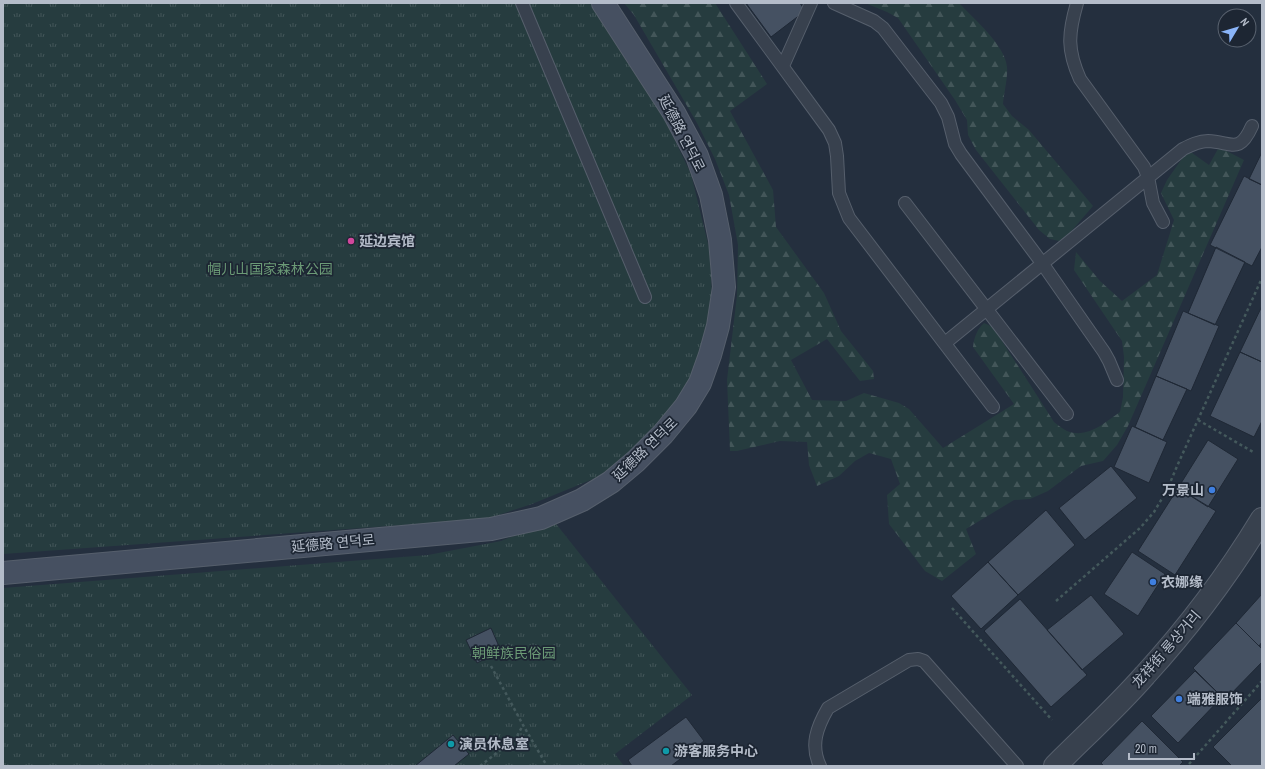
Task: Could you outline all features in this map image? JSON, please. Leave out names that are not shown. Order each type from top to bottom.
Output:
[{"type":"main road","name":"延德路 연덕로","points":[[3,573],[491,529],[541,518],[582,500],[611,482],[636,460],[663,434],[686,406],[700,383],[718,326],[724,287],[720,240],[710,195],[697,156],[674,113],[604,3]]},
{"type":"street","name":"龙祥街 룡상거리","points":[[1055,766],[1144,676],[1170,646],[1210,597],[1244,549],[1262,519]]},
{"type":"lane","points":[[522,3],[645,297]]},
{"type":"lane","points":[[736,3],[829,130],[835,143],[839,193],[849,218],[993,407]]},
{"type":"lane","points":[[783,66],[811,3]]},
{"type":"lane","points":[[834,3],[874,21],[883,28],[941,103],[948,117],[955,144],[961,154],[1042,263],[1104,352],[1117,380]]},
{"type":"lane","points":[[1076,3],[1070,26],[1070,43],[1073,64],[1080,80],[1144,167],[1148,177],[1153,204],[1163,222]]},
{"type":"lane","points":[[945,343],[1183,148],[1207,141],[1232,145],[1239,144],[1246,138],[1252,126]]},
{"type":"lane","points":[[906,203],[1067,414]]},
{"type":"lane","points":[[820,766],[815,752],[815,738],[820,721],[828,708],[909,660],[918,659],[924,661],[1017,766]]},
{"type":"path","points":[[1056,601],[1140,528],[1154,512],[1167,490],[1262,278]]},
{"type":"path","points":[[1198,420],[1255,453]]},
{"type":"path","points":[[952,608],[1052,720]]},
{"type":"path","points":[[490,666],[547,766]]},
{"type":"path","points":[[1189,764],[1262,681]]},
{"type":"path","points":[[480,766],[516,738],[523,725]]},
{"type":"green space","name":"帽儿山国家森林公园","points":[[3,3],[591,3],[663,116],[691,174],[710,252],[713,322],[685,396],[653,437],[598,477],[532,504],[486,519],[3,554]]},
{"type":"green space","points":[[624,3],[715,3],[767,84],[730,111],[773,190],[776,227],[824,293],[841,331],[873,371],[874,379],[860,381],[827,339],[791,360],[812,400],[846,401],[864,393],[899,403],[909,409],[943,448],[1014,404],[973,347],[976,334],[984,323],[993,327],[1054,422],[1067,431],[1082,433],[1095,429],[1120,412],[1123,397],[1124,357],[1122,341],[1074,270],[1076,252],[1100,281],[1122,301],[1157,275],[1174,220],[1161,193],[1167,180],[1188,150],[1209,165],[1219,147],[1244,160],[1128,426],[1117,445],[1103,461],[1081,466],[1048,491],[1030,499],[1014,500],[966,529],[976,554],[942,581],[925,571],[889,524],[887,495],[900,484],[891,459],[869,453],[855,461],[839,476],[817,486],[809,465],[807,442],[780,441],[737,451],[730,451],[727,380],[737,295],[738,245],[729,195],[715,159],[697,123],[634,15]]},
{"type":"green space","points":[[865,3],[959,3],[995,41],[1001,50],[1007,67],[1003,104],[1012,116],[1029,130],[1093,206],[1068,235],[1059,241],[1050,239],[1039,230],[976,150],[968,135],[967,120],[955,100],[898,18]]},
{"type":"green space","name":"朝鲜族民俗园","points":[[553,520],[692,695],[615,754],[624,766],[3,766],[3,588],[428,555],[501,541]]},
{"type":"building","points":[[746,3],[800,3],[805,11],[771,37]]},
{"type":"building","points":[[1262,152],[1262,185],[1249,179]]},
{"type":"building","points":[[1244,176],[1262,185],[1262,247],[1252,266],[1210,245]]},
{"type":"building","points":[[1216,247],[1245,262],[1215,325],[1188,313]]},
{"type":"building","points":[[1262,306],[1262,362],[1240,352]]},
{"type":"building","points":[[1183,311],[1219,326],[1191,391],[1156,376]]},
{"type":"building","points":[[1240,352],[1262,362],[1262,421],[1254,437],[1210,416]]},
{"type":"building","points":[[1156,376],[1187,389],[1163,440],[1135,427]]},
{"type":"building","points":[[1132,426],[1167,442],[1149,483],[1114,467]]},
{"type":"building","points":[[1208,440],[1238,459],[1208,507],[1178,488]]},
{"type":"building","points":[[1111,466],[1137,498],[1085,540],[1059,508]]},
{"type":"building","points":[[1178,488],[1216,511],[1175,575],[1138,551]]},
{"type":"building","points":[[1046,510],[1075,545],[1018,595],[988,562]]},
{"type":"building","points":[[1132,552],[1165,574],[1138,616],[1104,594]]},
{"type":"building","points":[[988,562],[1018,595],[981,629],[951,596]]},
{"type":"building","points":[[1262,594],[1262,642],[1259,646],[1236,623]]},
{"type":"building","points":[[1091,595],[1124,634],[1082,670],[1047,630]]},
{"type":"building","points":[[1020,599],[1087,675],[1051,707],[984,631]]},
{"type":"building","points":[[1236,623],[1262,649],[1262,662],[1225,700],[1193,668]]},
{"type":"building","points":[[491,628],[501,651],[477,663],[466,640]]},
{"type":"building","points":[[1195,671],[1222,697],[1178,743],[1151,716]]},
{"type":"building","points":[[1262,698],[1262,766],[1232,766],[1213,747]]},
{"type":"building","name":"游客服务中心","points":[[686,717],[704,741],[671,766],[632,766],[628,760]]},
{"type":"building","points":[[1142,721],[1183,762],[1179,766],[1104,766],[1101,763]]},
{"type":"building","name":"演员休息室","points":[[453,735],[469,754],[454,766],[415,766]]},
{"type":"place","name":"延边宾馆","points":[[351,241]]},
{"type":"place","name":"万景山","points":[[1212,490]]},
{"type":"place","name":"衣娜缘","points":[[1153,582]]},
{"type":"place","name":"端雅服饰","points":[[1179,699]]},
{"type":"place","name":"演员休息室","points":[[451,744]]},
{"type":"place","name":"游客服务中心","points":[[666,751]]}]
